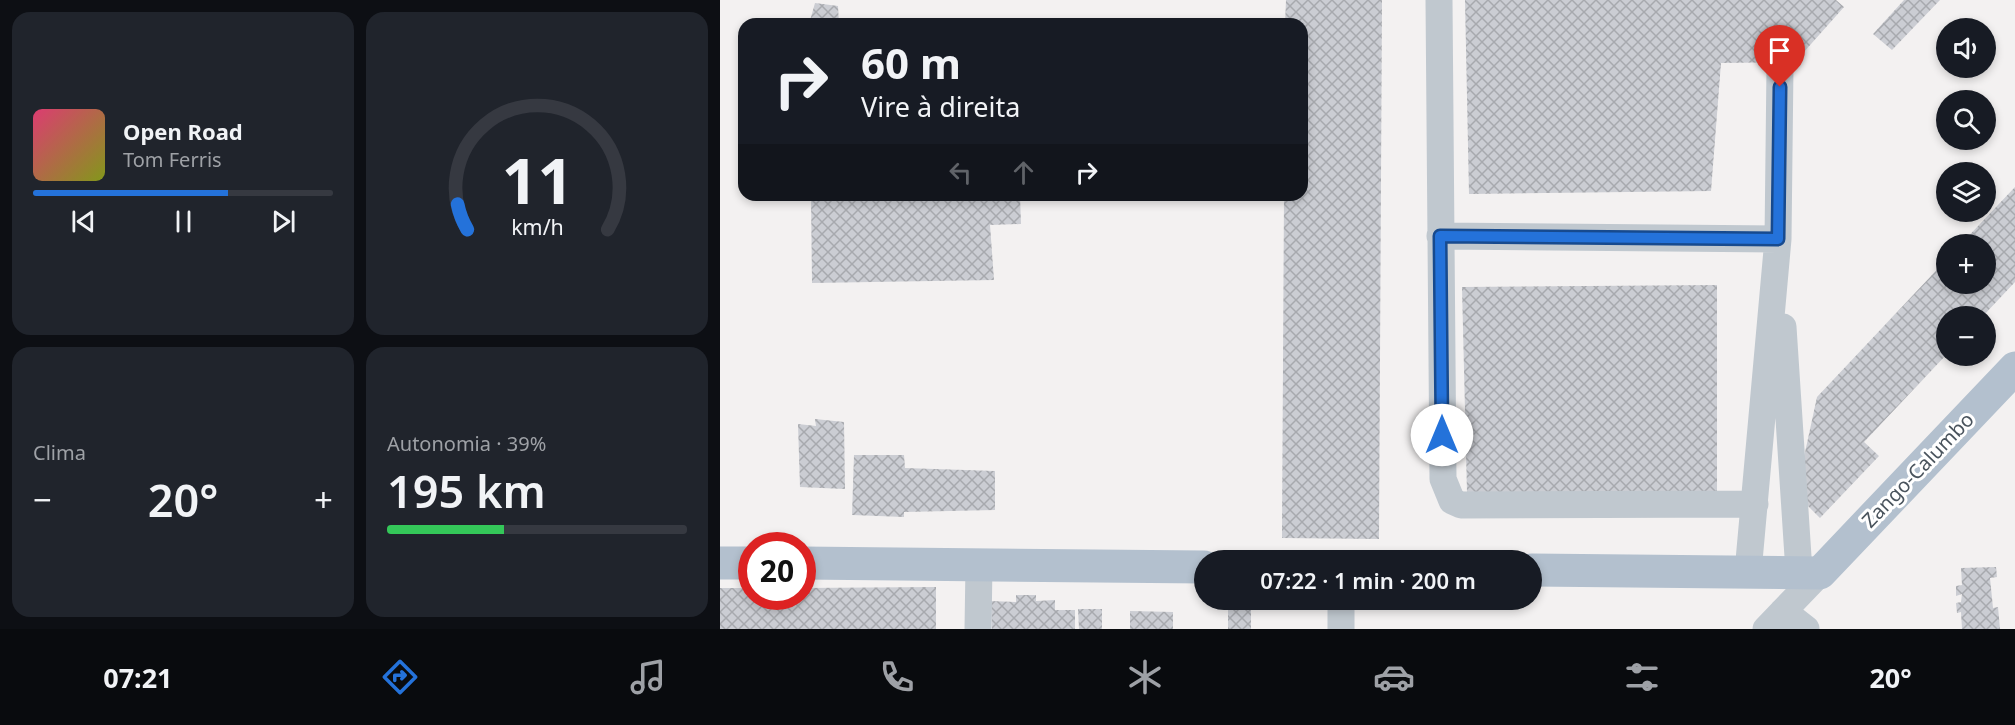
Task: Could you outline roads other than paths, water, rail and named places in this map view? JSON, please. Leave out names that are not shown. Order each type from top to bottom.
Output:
[{"type":"main road","name":"Zango-Calumbo","points":[[1810,572],[2015,368]]},
{"type":"main road","points":[[720,562],[738,563]]},
{"type":"main road","points":[[816,563],[1194,567]]},
{"type":"main road","points":[[1542,570],[1810,572]]},
{"type":"street","points":[[1438,0],[1443,480],[1452,501],[1461,505],[1755,504]]},
{"type":"street","points":[[1748,572],[1778,239],[1780,66]]},
{"type":"street","points":[[1440,236],[1778,239]]},
{"type":"street","points":[[1778,239],[1810,572],[1775,620],[1806,629]]},
{"type":"street","points":[[978,565],[978,629]]},
{"type":"street","points":[[1341,610],[1341,629]]}]
